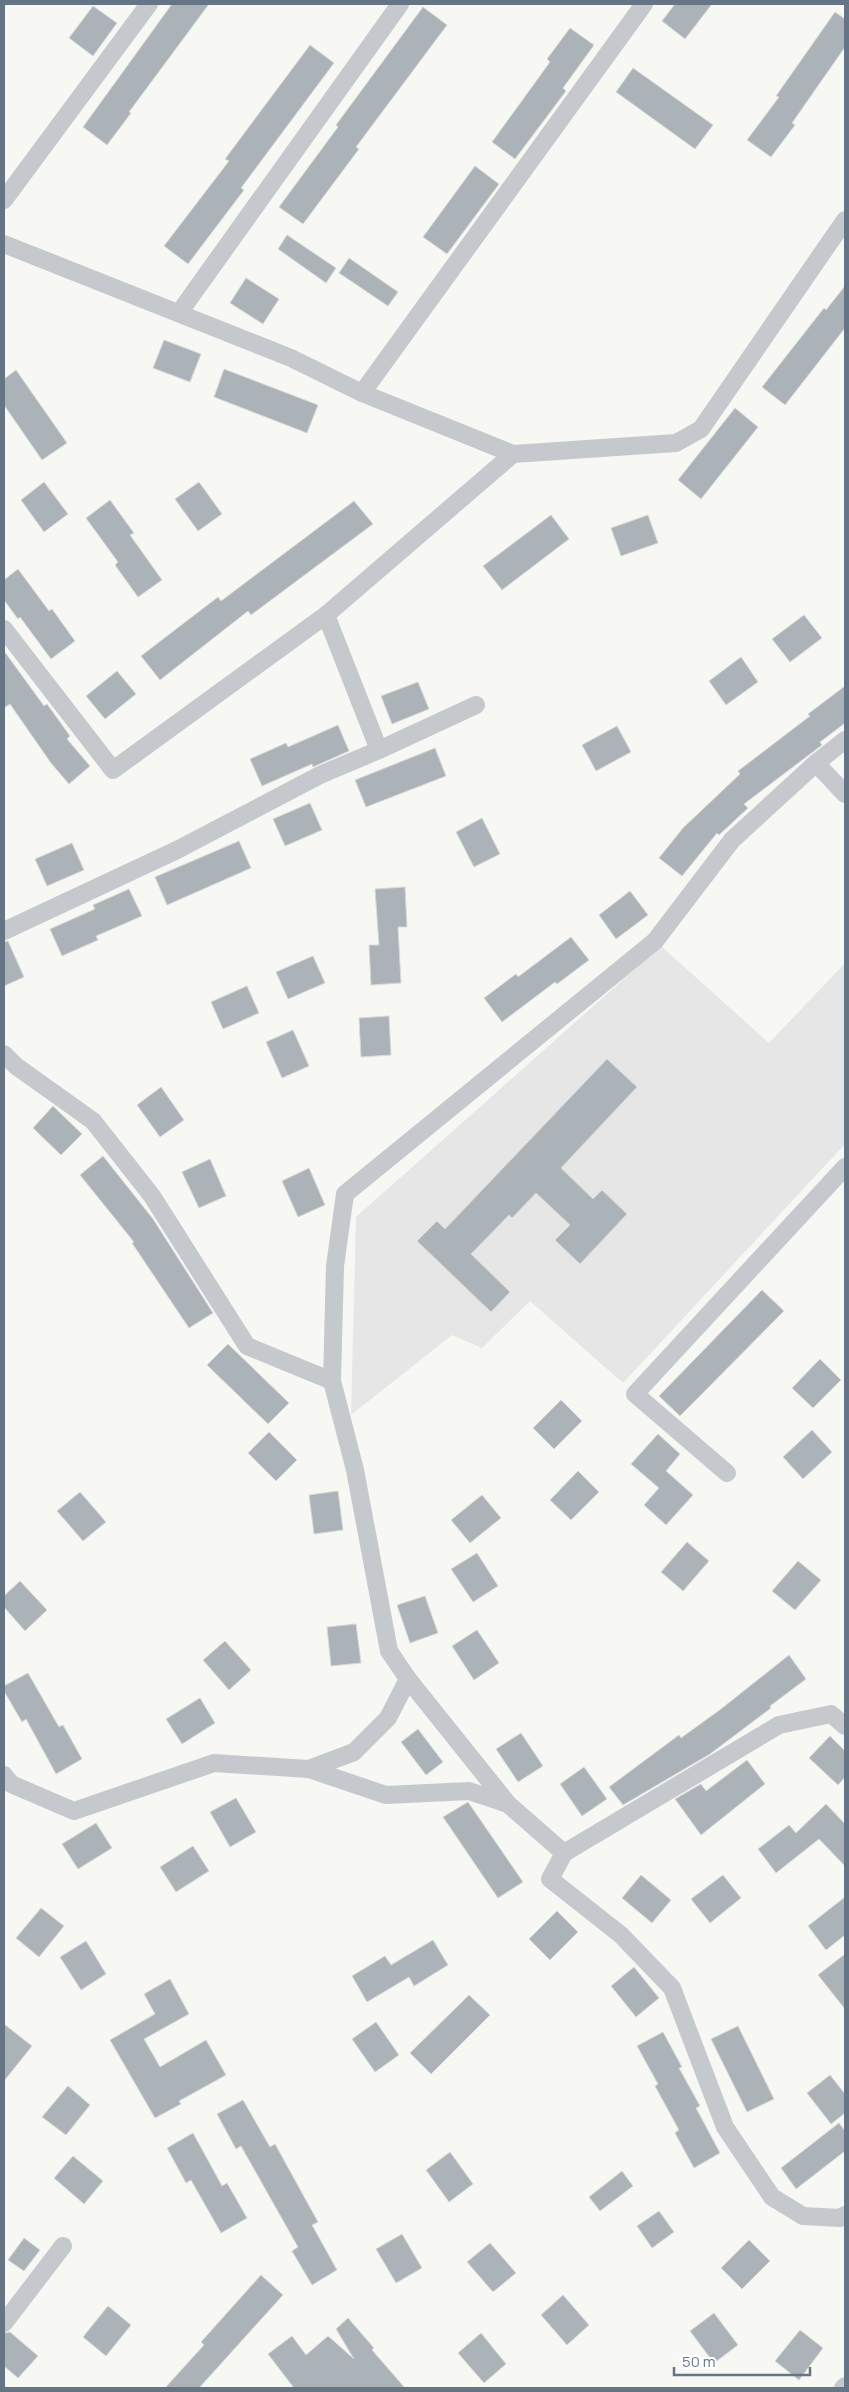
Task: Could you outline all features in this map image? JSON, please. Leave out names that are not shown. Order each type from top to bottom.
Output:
[{"type":"street","points":[[4,200],[149,4]]},
{"type":"street","points":[[179,313],[400,4]]},
{"type":"street","points":[[362,393],[644,4]]},
{"type":"street","points":[[4,244],[291,358],[362,393],[513,454],[676,443],[701,429],[845,220]]},
{"type":"street","points":[[4,629],[113,770],[326,615],[513,454]]},
{"type":"street","points":[[326,615],[379,750]]},
{"type":"street","points":[[4,931],[177,850],[320,775],[476,705]]},
{"type":"street","points":[[564,1853],[508,1804],[408,1679],[389,1651],[355,1470],[332,1381],[335,1266],[345,1194],[655,941],[732,840],[816,763],[845,740]]},
{"type":"street","points":[[816,763],[845,794]]},
{"type":"street","points":[[4,1054],[16,1066],[93,1121],[152,1196],[247,1346],[332,1381]]},
{"type":"street","points":[[727,1473],[635,1394],[845,1167]]},
{"type":"street","points":[[309,1769],[354,1752],[388,1718],[408,1679]]},
{"type":"street","points":[[845,1726],[831,1714],[779,1725],[564,1853],[550,1879],[621,1935],[672,1988],[724,2127],[772,2197],[803,2216],[840,2218],[845,2215]]},
{"type":"street","points":[[4,1774],[10,1784],[74,1811],[214,1763],[309,1769],[386,1795],[469,1791],[508,1804]]},
{"type":"street","points":[[4,2323],[62,2246]]},
{"type":"shaded area","points":[[661,946],[769,1043],[845,963],[845,1144],[623,1383],[530,1301],[482,1348],[452,1335],[351,1415],[356,1217]]},
{"type":"building","points":[[172,4],[209,4],[129,112],[131,113],[107,145],[83,127]]},
{"type":"building","points":[[675,4],[712,4],[685,39],[662,21]]},
{"type":"building","points":[[93,6],[117,23],[93,56],[69,38]]},
{"type":"building","points":[[423,7],[447,25],[356,147],[359,149],[303,224],[279,207],[338,127],[336,125]]},
{"type":"building","points":[[835,12],[845,19],[845,47],[792,123],[795,125],[771,157],[747,140],[779,97],[776,96]]},
{"type":"building","points":[[570,28],[594,45],[563,88],[566,91],[515,159],[492,142],[550,62],[547,59]]},
{"type":"building","points":[[310,45],[334,63],[241,188],[244,190],[188,264],[164,246],[229,161],[225,159]]},
{"type":"building","points":[[633,68],[713,125],[695,149],[616,92]]},
{"type":"building","points":[[475,166],[499,184],[447,254],[423,237]]},
{"type":"building","points":[[287,235],[336,268],[326,283],[278,249]]},
{"type":"building","points":[[349,258],[398,292],[388,306],[339,273]]},
{"type":"building","points":[[246,278],[279,299],[263,324],[230,303]]},
{"type":"building","points":[[845,286],[845,328],[785,405],[762,387],[824,308],[826,310]]},
{"type":"building","points":[[164,340],[201,354],[190,382],[153,368]]},
{"type":"building","points":[[224,369],[318,405],[307,433],[214,397]]},
{"type":"building","points":[[16,370],[67,443],[42,460],[4,405],[4,379]]},
{"type":"building","points":[[735,408],[758,427],[701,499],[678,480]]},
{"type":"building","points":[[44,482],[68,514],[44,532],[21,500]]},
{"type":"building","points":[[199,482],[222,514],[198,531],[175,499]]},
{"type":"building","points":[[110,500],[134,533],[130,535],[162,580],[138,597],[115,565],[118,562],[86,518]]},
{"type":"building","points":[[354,501],[373,524],[251,615],[248,611],[160,680],[141,656],[218,597],[221,601]]},
{"type":"building","points":[[551,515],[569,539],[502,590],[483,566]]},
{"type":"building","points":[[648,515],[658,543],[621,556],[611,528]]},
{"type":"building","points":[[18,569],[49,611],[52,609],[75,641],[51,659],[20,617],[18,619],[4,600],[4,580]]},
{"type":"building","points":[[804,615],[822,638],[790,662],[772,639]]},
{"type":"building","points":[[4,651],[44,706],[47,704],[70,736],[67,739],[90,766],[69,784],[51,763],[10,704],[4,708]]},
{"type":"building","points":[[741,657],[758,682],[726,705],[709,681]]},
{"type":"building","points":[[117,671],[136,694],[105,719],[86,696]]},
{"type":"building","points":[[418,682],[429,709],[392,724],[381,696]]},
{"type":"building","points":[[845,686],[845,723],[820,742],[822,745],[744,804],[748,808],[719,835],[717,833],[682,876],[659,858],[683,828],[740,774],[738,771],[810,716],[808,714]]},
{"type":"building","points":[[338,725],[349,751],[313,767],[312,764],[262,786],[250,759],[286,743],[288,747]]},
{"type":"building","points":[[617,726],[631,752],[596,771],[582,745]]},
{"type":"building","points":[[435,748],[446,776],[366,807],[355,780]]},
{"type":"building","points":[[310,803],[322,830],[285,846],[273,819]]},
{"type":"building","points":[[482,818],[500,854],[474,867],[456,832]]},
{"type":"building","points":[[239,841],[251,868],[167,905],[155,877]]},
{"type":"building","points":[[72,843],[84,870],[47,886],[35,859]]},
{"type":"building","points":[[405,887],[407,927],[398,927],[401,983],[371,985],[369,945],[379,945],[375,889]]},
{"type":"building","points":[[129,889],[142,916],[96,936],[98,940],[62,956],[50,929],[95,909],[93,905]]},
{"type":"building","points":[[630,891],[648,915],[616,939],[599,915]]},
{"type":"building","points":[[571,937],[589,960],[557,984],[555,982],[502,1022],[484,998],[516,974],[518,977]]},
{"type":"building","points":[[8,941],[24,977],[4,986],[4,942]]},
{"type":"building","points":[[313,956],[325,983],[288,999],[276,972]]},
{"type":"building","points":[[247,986],[259,1013],[223,1029],[211,1002]]},
{"type":"building","points":[[389,1016],[391,1055],[361,1057],[359,1018]]},
{"type":"building","points":[[293,1030],[309,1066],[282,1078],[266,1042]]},
{"type":"building","points":[[607,1059],[637,1087],[561,1168],[593,1199],[602,1190],[627,1214],[580,1264],[555,1240],[570,1225],[536,1193],[512,1218],[509,1215],[471,1254],[510,1292],[491,1312],[417,1241],[437,1221],[445,1229]]},
{"type":"building","points":[[161,1087],[184,1120],[160,1137],[137,1105]]},
{"type":"building","points":[[53,1106],[82,1134],[61,1155],[33,1128]]},
{"type":"building","points":[[103,1156],[153,1219],[213,1313],[189,1328],[132,1243],[134,1242],[80,1175]]},
{"type":"building","points":[[210,1159],[226,1196],[199,1208],[182,1172]]},
{"type":"building","points":[[309,1168],[325,1205],[298,1217],[282,1181]]},
{"type":"building","points":[[762,1290],[784,1311],[680,1416],[659,1396]]},
{"type":"building","points":[[228,1344],[289,1403],[268,1424],[207,1365]]},
{"type":"building","points":[[820,1359],[841,1380],[813,1408],[792,1388]]},
{"type":"building","points":[[561,1400],[582,1421],[554,1449],[533,1428]]},
{"type":"building","points":[[812,1430],[832,1452],[803,1479],[783,1457]]},
{"type":"building","points":[[269,1432],[297,1460],[276,1481],[248,1453]]},
{"type":"building","points":[[658,1434],[680,1454],[666,1471],[693,1495],[666,1525],[644,1505],[659,1488],[631,1464]]},
{"type":"building","points":[[578,1471],[599,1492],[571,1520],[550,1500]]},
{"type":"building","points":[[338,1491],[343,1530],[314,1534],[309,1495]]},
{"type":"building","points":[[80,1492],[106,1522],[83,1541],[57,1511]]},
{"type":"building","points":[[482,1495],[501,1518],[470,1543],[451,1520]]},
{"type":"building","points":[[687,1542],[709,1561],[683,1591],[661,1572]]},
{"type":"building","points":[[477,1553],[498,1586],[473,1602],[451,1569]]},
{"type":"building","points":[[798,1561],[821,1580],[795,1610],[772,1591]]},
{"type":"building","points":[[20,1581],[47,1610],[25,1631],[4,1607],[4,1596]]},
{"type":"building","points":[[425,1596],[438,1633],[410,1643],[397,1605]]},
{"type":"building","points":[[356,1624],[361,1663],[331,1666],[327,1627]]},
{"type":"building","points":[[477,1630],[499,1663],[474,1680],[452,1646]]},
{"type":"building","points":[[225,1641],[251,1670],[229,1690],[203,1660]]},
{"type":"building","points":[[789,1655],[806,1679],[710,1754],[623,1805],[609,1787],[679,1735],[681,1738],[721,1709]]},
{"type":"building","points":[[28,1673],[59,1727],[63,1725],[82,1759],[56,1774],[26,1719],[22,1722],[4,1691],[4,1686]]},
{"type":"building","points":[[200,1698],[215,1723],[182,1744],[166,1719]]},
{"type":"building","points":[[418,1729],[443,1762],[426,1775],[401,1742]]},
{"type":"building","points":[[521,1733],[543,1766],[518,1782],[496,1749]]},
{"type":"building","points":[[830,1736],[845,1751],[845,1777],[838,1785],[809,1758]]},
{"type":"building","points":[[747,1760],[765,1784],[701,1835],[675,1799],[701,1784],[706,1791]]},
{"type":"building","points":[[584,1767],[607,1799],[582,1816],[560,1784]]},
{"type":"building","points":[[236,1798],[256,1832],[230,1847],[210,1812]]},
{"type":"building","points":[[468,1802],[523,1882],[498,1898],[443,1817]]},
{"type":"building","points":[[826,1804],[845,1824],[845,1866],[819,1839],[776,1873],[758,1849],[789,1825],[796,1833]]},
{"type":"building","points":[[96,1823],[112,1848],[78,1869],[62,1844]]},
{"type":"building","points":[[193,1846],[209,1871],[176,1892],[160,1867]]},
{"type":"building","points":[[641,1875],[671,1900],[652,1923],[622,1898]]},
{"type":"building","points":[[723,1875],[741,1898],[710,1923],[691,1899]]},
{"type":"building","points":[[845,1897],[845,1935],[826,1950],[808,1926]]},
{"type":"building","points":[[41,1908],[64,1926],[39,1957],[16,1938]]},
{"type":"building","points":[[557,1911],[578,1932],[550,1960],[529,1939]]},
{"type":"building","points":[[433,1940],[448,1965],[414,1986],[409,1977],[367,2002],[352,1976],[385,1956],[391,1965]]},
{"type":"building","points":[[86,1941],[106,1974],[81,1990],[60,1957]]},
{"type":"building","points":[[845,1954],[845,2009],[818,1975]]},
{"type":"building","points":[[634,1967],[659,1998],[636,2017],[611,1986]]},
{"type":"building","points":[[170,1979],[189,2014],[144,2039],[160,2067],[206,2040],[226,2075],[179,2101],[181,2104],[155,2118],[110,2040],[155,2014],[144,1994]]},
{"type":"building","points":[[469,1995],[490,2015],[431,2074],[410,2053]]},
{"type":"building","points":[[376,2022],[399,2055],[375,2072],[352,2039]]},
{"type":"building","points":[[4,2024],[32,2046],[4,2081]]},
{"type":"building","points":[[738,2026],[774,2099],[747,2112],[711,2039]]},
{"type":"building","points":[[663,2032],[682,2067],[679,2068],[700,2106],[696,2108],[720,2153],[694,2168],[675,2133],[679,2130],[655,2086],[658,2084],[637,2046]]},
{"type":"building","points":[[830,2075],[845,2094],[845,2113],[831,2124],[807,2093]]},
{"type":"building","points":[[68,2086],[90,2105],[66,2135],[42,2117]]},
{"type":"building","points":[[243,2100],[270,2147],[275,2144],[318,2222],[312,2225],[337,2270],[312,2285],[292,2251],[298,2247],[241,2146],[236,2149],[217,2114]]},
{"type":"building","points":[[839,2123],[845,2131],[845,2151],[796,2189],[781,2168]]},
{"type":"building","points":[[193,2133],[222,2186],[227,2183],[247,2218],[221,2233],[191,2180],[186,2183],[167,2148]]},
{"type":"building","points":[[450,2152],[473,2184],[449,2202],[426,2170]]},
{"type":"building","points":[[73,2156],[103,2181],[84,2204],[54,2178]]},
{"type":"building","points":[[622,2171],[633,2186],[600,2211],[589,2197]]},
{"type":"building","points":[[659,2211],[674,2232],[652,2248],[637,2226]]},
{"type":"building","points":[[402,2234],[422,2268],[396,2283],[376,2249]]},
{"type":"building","points":[[24,2238],[40,2250],[24,2271],[8,2260]]},
{"type":"building","points":[[749,2240],[770,2261],[742,2289],[721,2268]]},
{"type":"building","points":[[490,2243],[516,2273],[493,2292],[467,2262]]},
{"type":"building","points":[[261,2275],[283,2295],[199,2388],[165,2388],[204,2345],[201,2342]]},
{"type":"building","points":[[563,2295],[589,2325],[567,2345],[541,2315]]},
{"type":"building","points":[[108,2306],[131,2325],[106,2356],[83,2337]]},
{"type":"building","points":[[714,2313],[738,2345],[714,2363],[690,2331]]},
{"type":"building","points":[[348,2318],[374,2348],[372,2350],[405,2388],[294,2388],[268,2354],[292,2336],[306,2355],[328,2336],[354,2359],[336,2329]]},
{"type":"building","points":[[800,2330],[823,2348],[799,2380],[775,2361]]},
{"type":"building","points":[[10,2332],[38,2356],[18,2378],[4,2366],[4,2333]]},
{"type":"building","points":[[481,2333],[506,2364],[484,2383],[458,2353]]}]
